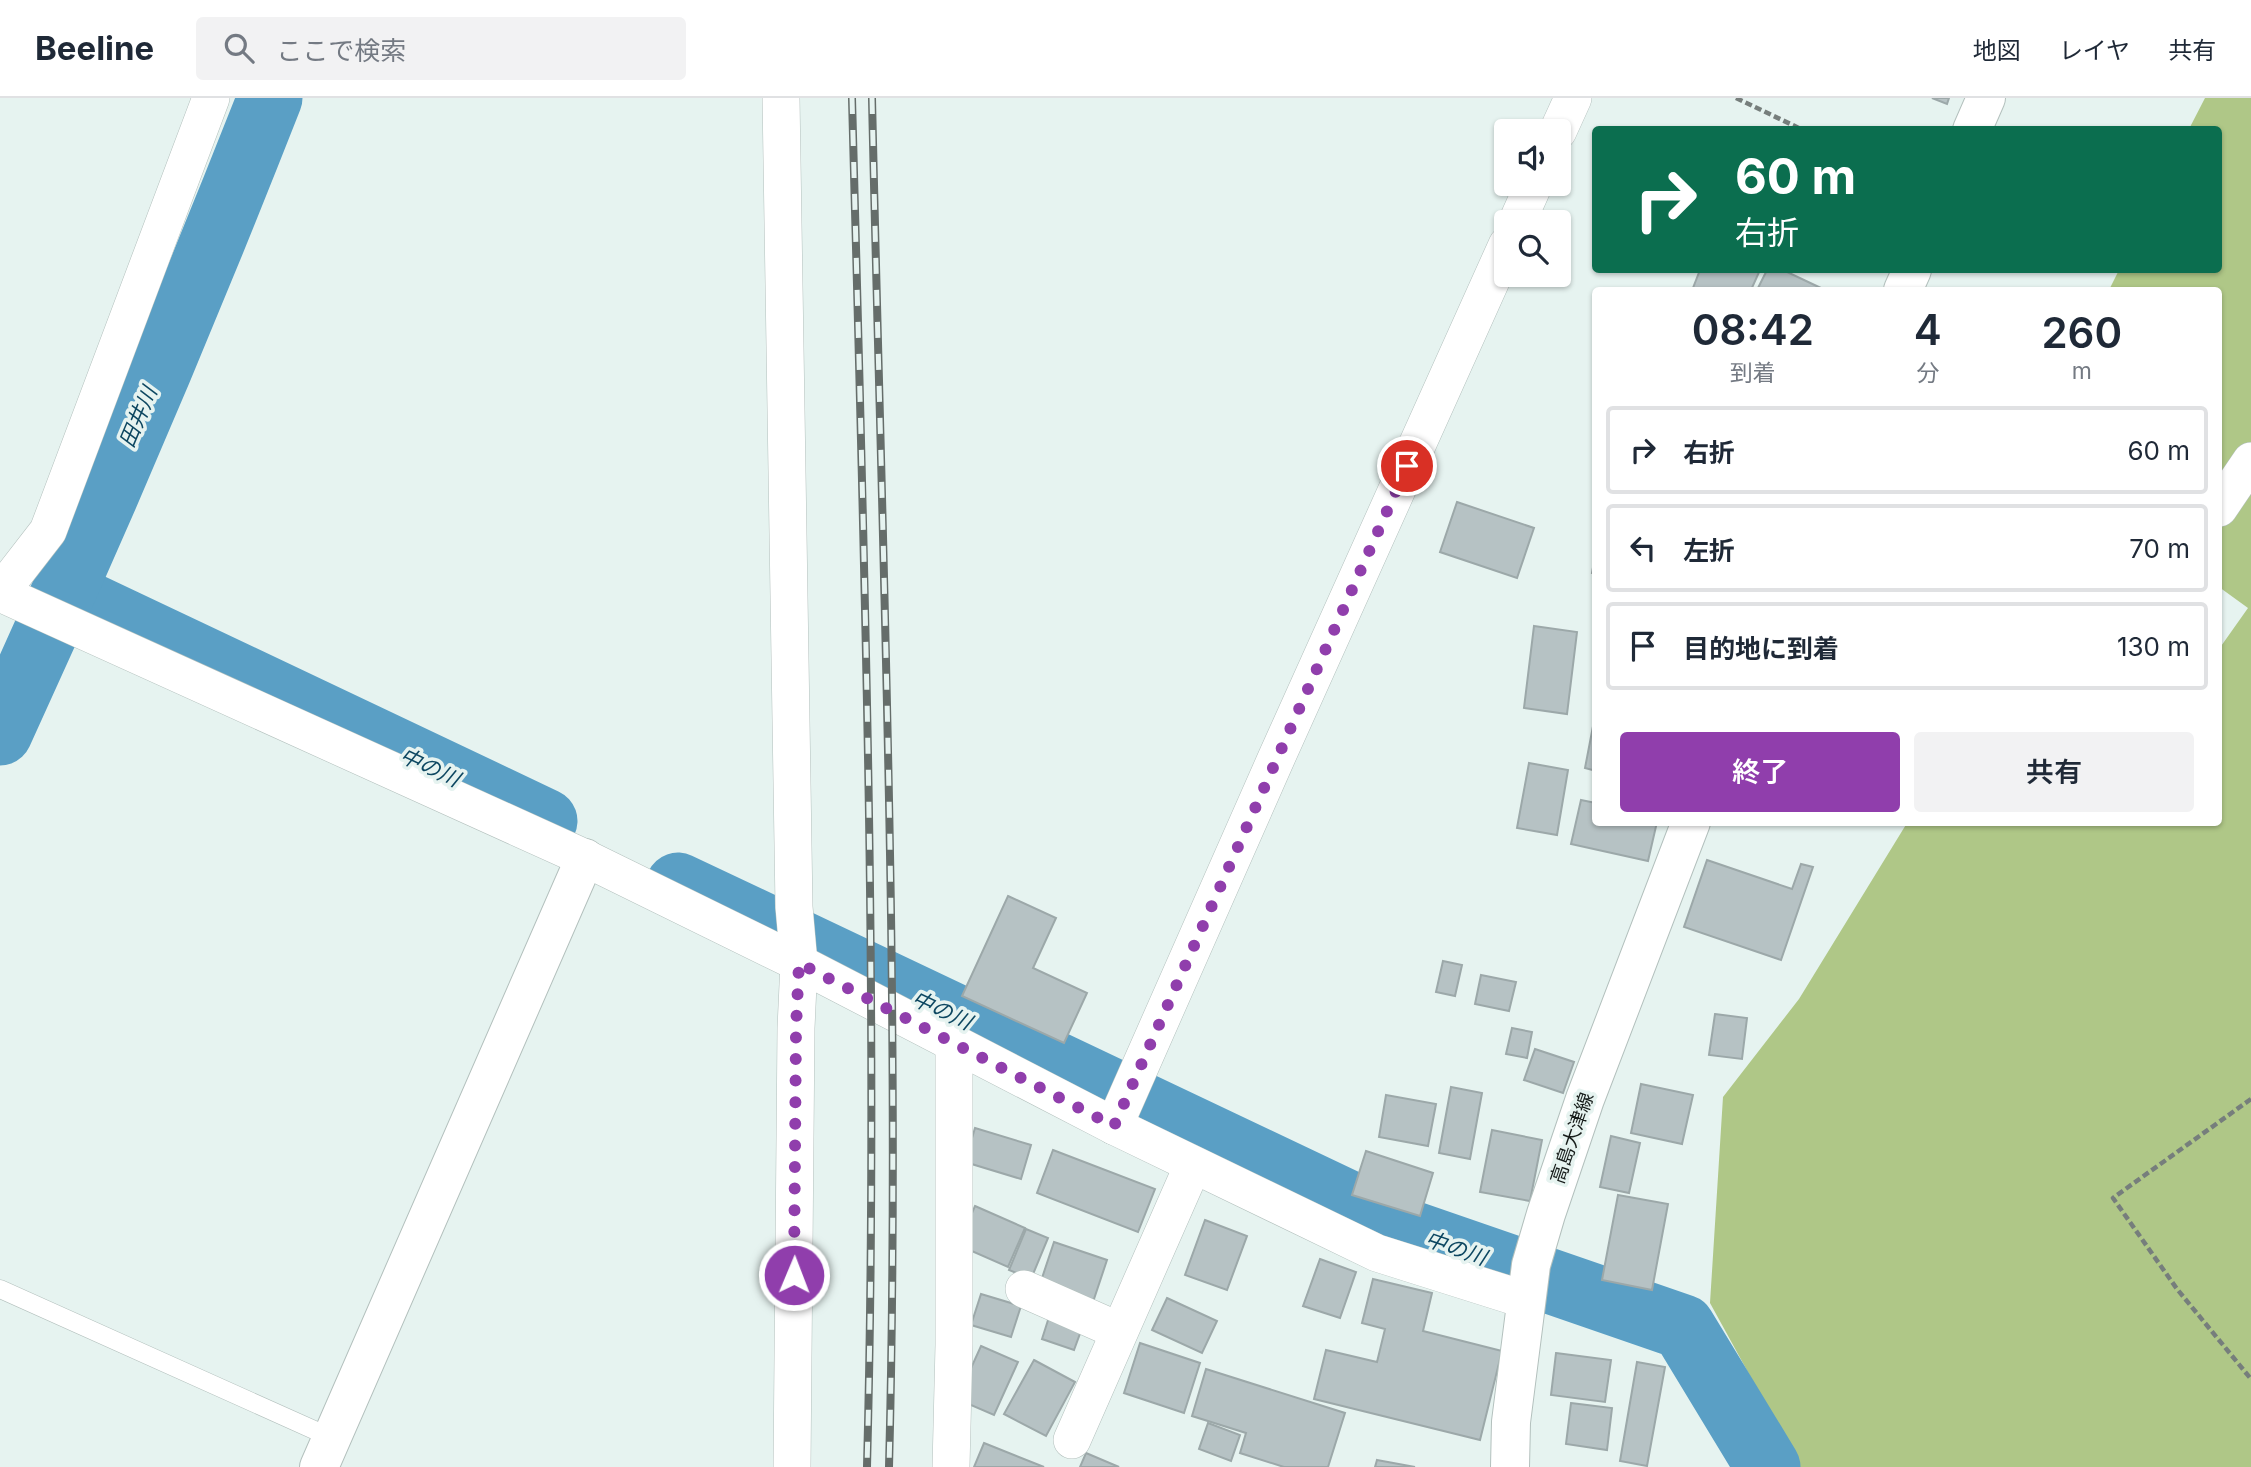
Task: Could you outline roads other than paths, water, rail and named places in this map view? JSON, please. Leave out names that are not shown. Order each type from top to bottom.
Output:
[{"type":"main road","points":[[1974,126],[1986,98]]},
{"type":"main road","name":"高島大津線","points":[[1510,1467],[1511,1422],[1528,1285],[1546,1214],[1585,1099],[1689,826]]},
{"type":"main road","points":[[325,1453],[585,858]]},
{"type":"street","points":[[211,98],[48,531],[0,593],[585,858],[799,963],[1114,1126],[1377,1253],[1528,1285]]},
{"type":"street","points":[[781,98],[794,907],[799,963],[792,1467]]},
{"type":"street","points":[[1563,119],[1573,98]]},
{"type":"street","points":[[1114,1126],[1494,274]]},
{"type":"street","points":[[2222,504],[2251,461]]},
{"type":"street","points":[[951,1467],[954,1345],[954,1043]]},
{"type":"street","points":[[1072,1440],[1193,1165]]},
{"type":"street","points":[[1024,1289],[1119,1331]]},
{"type":"lane","points":[[0,1289],[325,1453]]},
{"type":"waterway","name":"田井川","points":[[0,733],[140,417],[270,98]]},
{"type":"waterway","name":"中の川","points":[[64,593],[545,821]]},
{"type":"waterway","name":"中の川","points":[[678,885],[1414,1234],[1683,1327],[1768,1467]]},
{"type":"railway","points":[[852,98],[871,954],[867,1467]]},
{"type":"railway","points":[[872,98],[892,954],[889,1467]]}]
